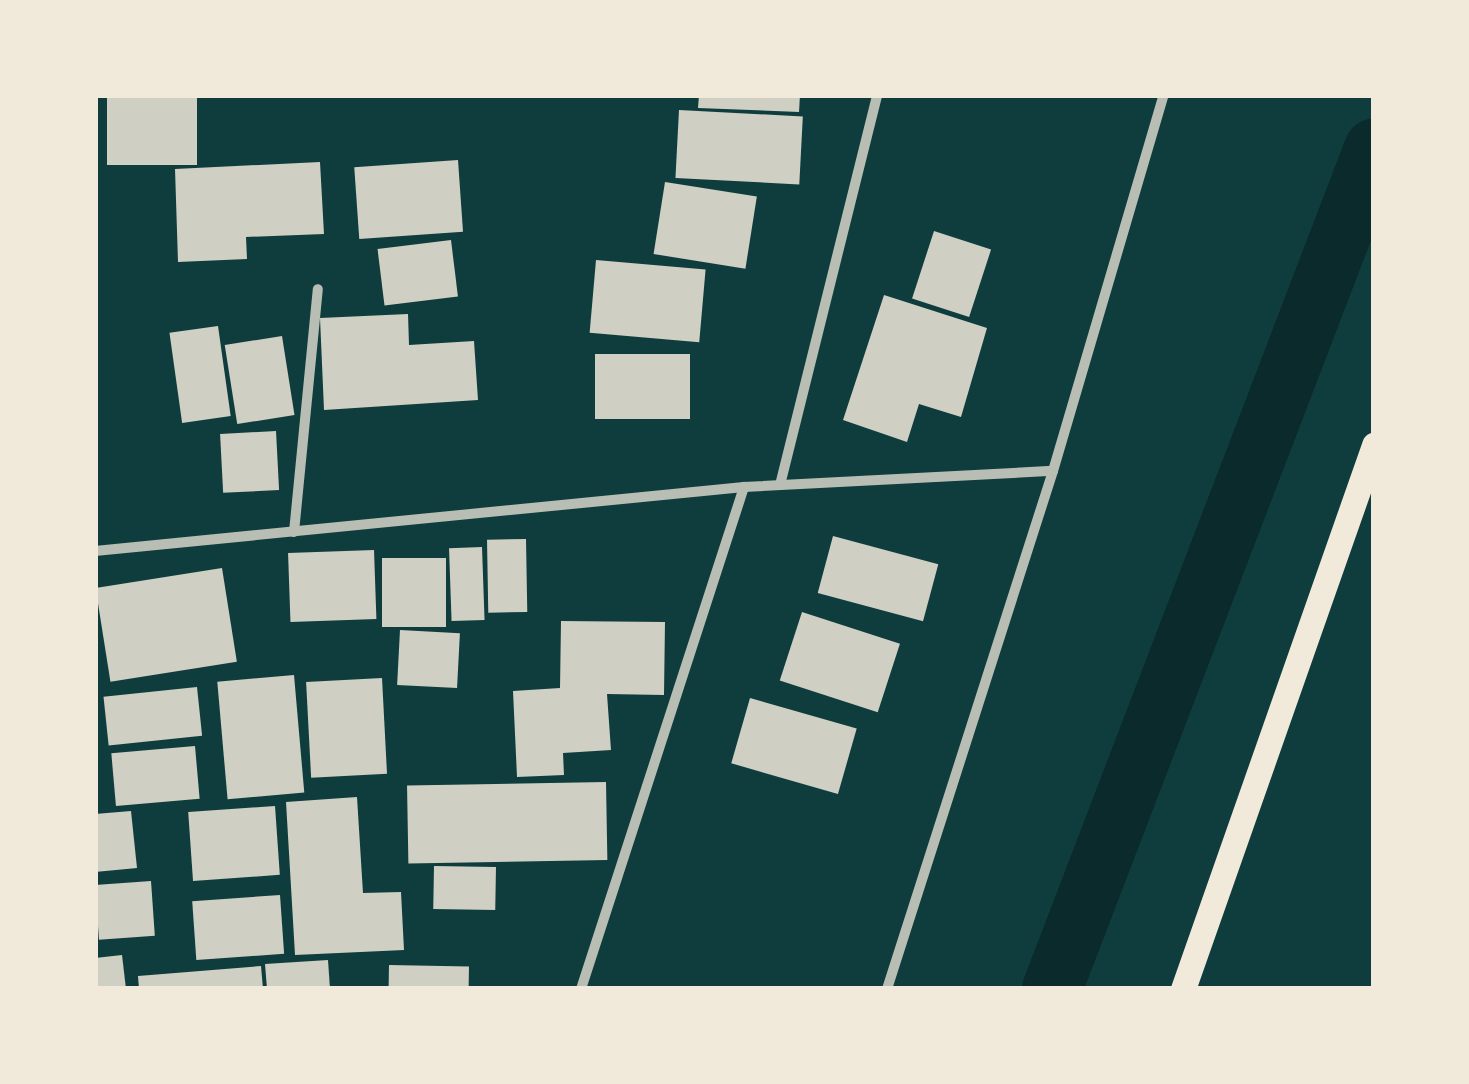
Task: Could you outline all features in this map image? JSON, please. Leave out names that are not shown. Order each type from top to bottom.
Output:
[{"type":"main road","points":[[1183,989],[1374,445]]},
{"type":"street","points":[[780,485],[877,95]]},
{"type":"street","points":[[887,989],[1053,471],[1164,95]]},
{"type":"street","points":[[294,532],[318,289]]},
{"type":"street","points":[[95,551],[744,486],[1053,471]]},
{"type":"street","points":[[582,989],[744,486]]},
{"type":"building","points":[[107,95],[197,95],[197,165],[107,165]]},
{"type":"building","points":[[699,95],[800,95],[799,112],[698,108]]},
{"type":"building","points":[[679,110],[803,116],[799,184],[675,178]]},
{"type":"building","points":[[458,160],[463,232],[359,239],[354,167]]},
{"type":"building","points":[[320,162],[324,234],[246,237],[247,259],[178,262],[175,169]]},
{"type":"building","points":[[665,182],[757,197],[745,269],[654,254]]},
{"type":"building","points":[[934,231],[991,250],[969,317],[912,299]]},
{"type":"building","points":[[451,240],[458,297],[384,306],[378,249]]},
{"type":"building","points":[[596,260],[706,270],[699,342],[590,333]]},
{"type":"building","points":[[884,295],[987,328],[961,417],[919,404],[907,442],[843,420]]},
{"type":"building","points":[[408,314],[409,345],[474,341],[478,400],[324,410],[320,318]]},
{"type":"building","points":[[218,326],[231,416],[182,423],[169,333]]},
{"type":"building","points":[[282,336],[295,415],[237,424],[225,345]]},
{"type":"building","points":[[595,354],[690,354],[690,419],[595,419]]},
{"type":"building","points":[[276,431],[279,490],[223,493],[220,434]]},
{"type":"building","points":[[833,536],[938,564],[923,621],[818,593]]},
{"type":"building","points":[[526,539],[527,612],[488,613],[487,540]]},
{"type":"building","points":[[482,547],[485,620],[452,621],[449,548]]},
{"type":"building","points":[[374,550],[376,619],[290,622],[288,553]]},
{"type":"building","points":[[382,558],[446,558],[446,627],[382,627]]},
{"type":"building","points":[[222,568],[237,662],[110,682],[96,588]]},
{"type":"building","points":[[802,612],[900,644],[878,712],[780,680]]},
{"type":"building","points":[[561,621],[665,622],[664,695],[607,694],[611,750],[563,753],[564,775],[517,777],[513,691],[560,688]]},
{"type":"building","points":[[400,630],[460,633],[457,688],[397,685]]},
{"type":"building","points":[[294,675],[304,793],[228,799],[217,682]]},
{"type":"building","points":[[382,678],[387,774],[311,778],[306,682]]},
{"type":"building","points":[[197,687],[202,736],[109,746],[104,697]]},
{"type":"building","points":[[750,698],[857,729],[838,794],[731,763]]},
{"type":"building","points":[[195,746],[200,799],[116,806],[111,753]]},
{"type":"building","points":[[606,782],[607,860],[408,863],[407,785]]},
{"type":"building","points":[[357,797],[363,893],[401,892],[404,950],[295,955],[286,802]]},
{"type":"building","points":[[275,806],[280,875],[193,881],[188,812]]},
{"type":"building","points":[[131,811],[137,868],[95,872],[95,814]]},
{"type":"building","points":[[434,866],[496,867],[495,910],[433,909]]},
{"type":"building","points":[[151,881],[155,936],[99,940],[95,885]]},
{"type":"building","points":[[280,895],[284,954],[196,960],[192,901]]},
{"type":"building","points":[[122,955],[126,989],[95,989],[95,958]]},
{"type":"building","points":[[328,960],[330,989],[267,989],[265,964]]},
{"type":"building","points":[[389,965],[469,966],[469,989],[389,989]]},
{"type":"building","points":[[261,966],[263,989],[139,989],[138,976]]},
{"type":"waterway","points":[[1052,989],[1374,149]]}]
